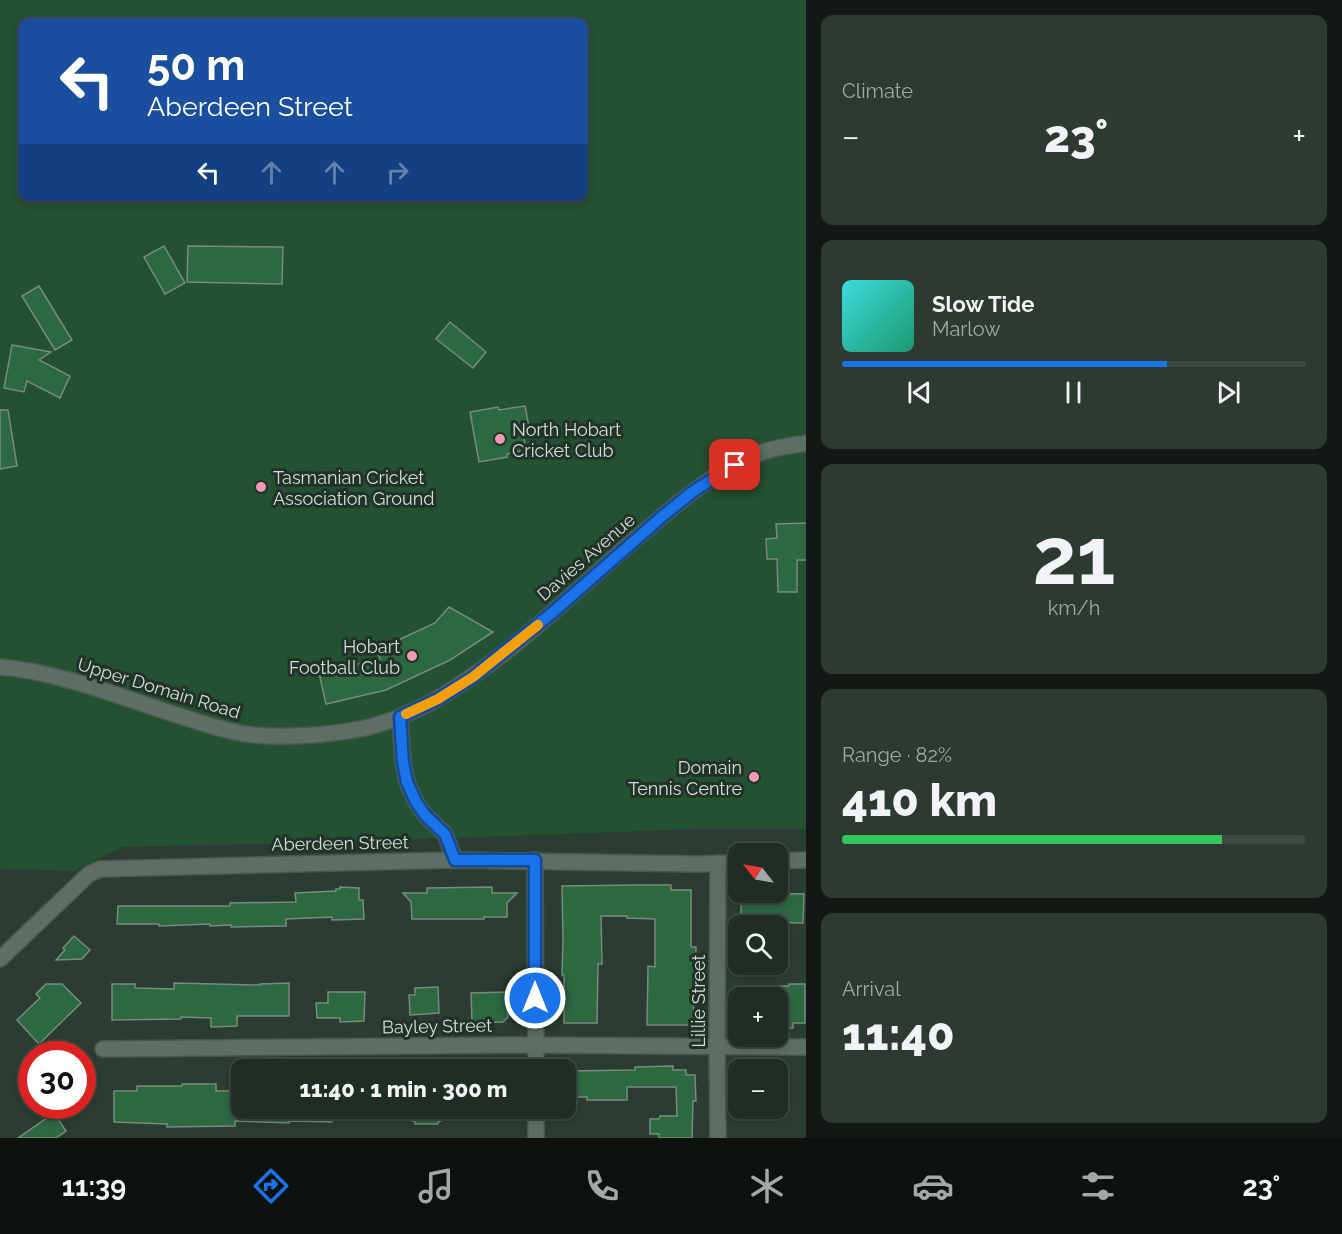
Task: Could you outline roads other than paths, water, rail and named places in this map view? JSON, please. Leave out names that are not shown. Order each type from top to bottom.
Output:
[{"type":"street","name":"Davies Avenue","points":[[400,717],[438,699],[473,677],[552,613],[695,490],[746,459],[766,451],[806,443]]},
{"type":"street","name":"Upper Domain Road","points":[[0,667],[78,683],[217,728],[246,734],[271,736],[331,733],[366,728],[400,717]]},
{"type":"street","points":[[400,717],[403,762],[407,782],[425,815],[445,834],[455,860]]},
{"type":"street","name":"Aberdeen Street","points":[[0,959],[89,874],[100,869],[455,860],[728,862]]},
{"type":"street","points":[[535,860],[536,1059]]},
{"type":"street","points":[[788,861],[806,861]]},
{"type":"street","name":"Lillie Street","points":[[718,863],[718,1138]]},
{"type":"street","name":"Bayley Street","points":[[103,1049],[536,1045],[806,1047]]},
{"type":"street","points":[[536,1119],[536,1138]]},
{"type":"place","name":"North Hobart Cricket Club","points":[[500,439]]},
{"type":"place","name":"Tasmanian Cricket Association Ground","points":[[261,487]]},
{"type":"place","name":"Hobart Football Club","points":[[412,656]]},
{"type":"place","name":"Domain Tennis Centre","points":[[754,777]]}]
